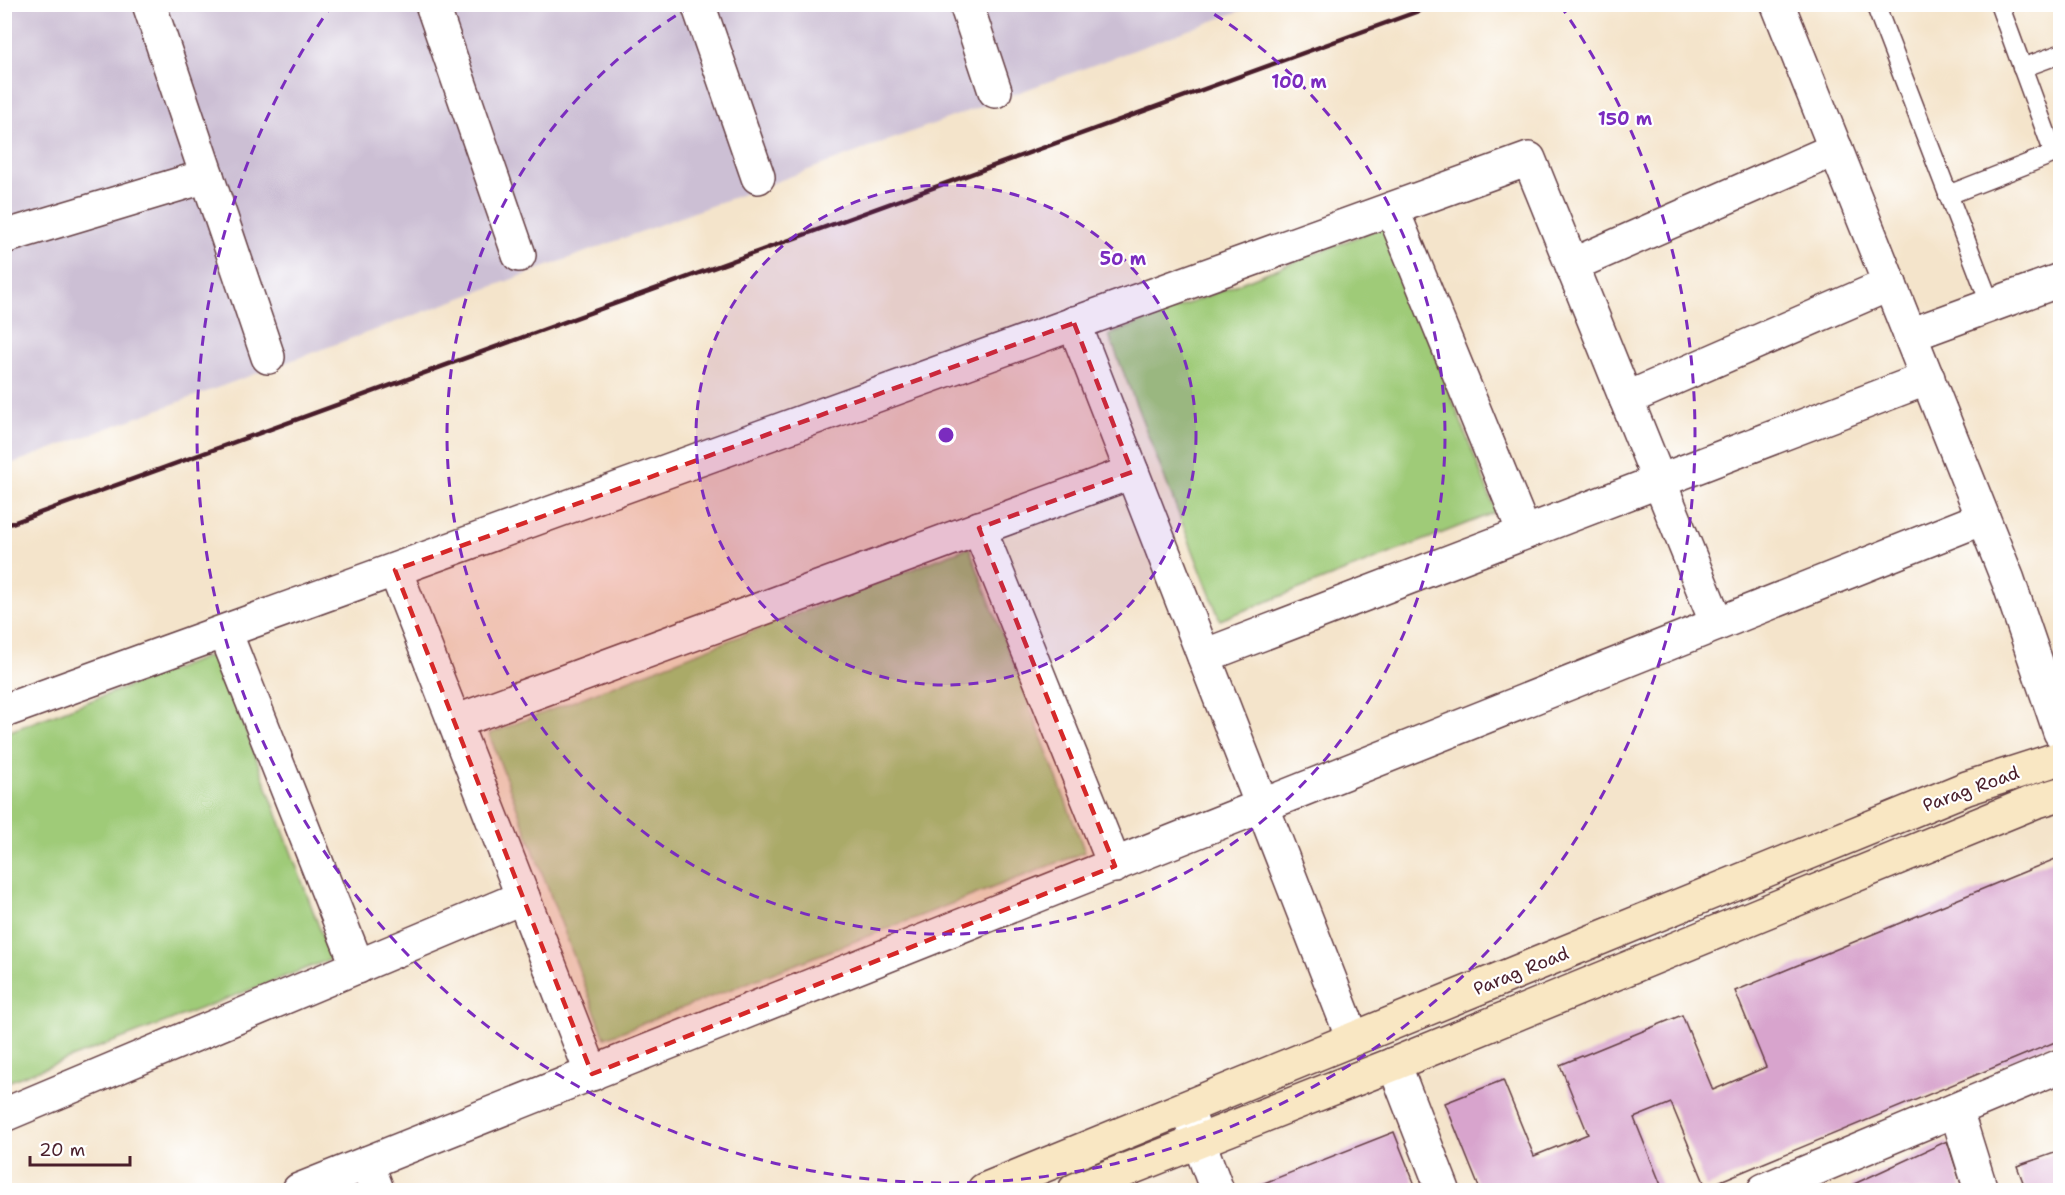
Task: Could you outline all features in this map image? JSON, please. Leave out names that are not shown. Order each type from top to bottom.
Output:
[{"type":"street","points":[[149,4],[268,357]]},
{"type":"street","points":[[432,4],[519,255]]},
{"type":"street","points":[[698,4],[758,177]]},
{"type":"street","points":[[966,4],[995,91]]},
{"type":"street","points":[[1778,5],[2008,580],[2061,732]]},
{"type":"street","points":[[1572,265],[1836,149]]},
{"type":"street","points":[[4,711],[1529,159],[1717,624]]},
{"type":"street","points":[[4,237],[207,176]]},
{"type":"street","points":[[1392,209],[1524,532]]},
{"type":"street","points":[[1910,335],[2061,280]]},
{"type":"street","points":[[1626,399],[1890,284]]},
{"type":"street","points":[[1074,323],[1353,1039]]},
{"type":"street","points":[[1204,656],[1928,378]]},
{"type":"street","points":[[455,722],[1131,472]]},
{"type":"street","points":[[299,1191],[372,1177],[592,1074],[1983,518]]},
{"type":"street","points":[[979,528],[1115,866]]},
{"type":"street","points":[[395,570],[592,1074]]},
{"type":"street","points":[[225,632],[358,967]]},
{"type":"street","name":"Parag Road","points":[[984,1191],[1966,788],[2061,758]]},
{"type":"street","name":"Parag Road","points":[[1074,1191],[1394,1064],[2034,802],[2061,794]]},
{"type":"street","points":[[4,1115],[523,897]]},
{"type":"street","points":[[1394,1064],[1443,1191]]},
{"type":"street","points":[[1764,1191],[2061,1066]]},
{"type":"street","points":[[1186,1108],[1217,1191]]},
{"type":"street","points":[[1956,1110],[1981,1191]]},
{"type":"lane","points":[[1875,4],[1990,306]]},
{"type":"lane","points":[[1948,195],[2057,153],[1999,4]]},
{"type":"lane","points":[[2022,68],[2061,54]]},
{"type":"highlighted area","points":[[1074,323],[1132,472],[979,528],[1115,866],[592,1074],[395,570]]},
{"type":"shaded area","points":[[5,5],[1256,5],[5,466]]},
{"type":"green space","points":[[1385,226],[1496,512],[1220,620],[1109,335]]},
{"type":"green space","points":[[969,547],[1085,852],[605,1038],[489,734]]},
{"type":"green space","points":[[217,653],[331,959],[5,1083],[5,733]]},
{"type":"building","points":[[2060,857],[2060,1040],[1706,1187],[1671,1103],[1634,1118],[1663,1190],[1480,1190],[1445,1103],[1503,1080],[1534,1156],[1588,1134],[1560,1065],[1682,1015],[1713,1090],[1766,1067],[1735,991]]},
{"type":"building","points":[[1394,1132],[1417,1190],[1255,1190],[1254,1187]]},
{"type":"building","points":[[1947,1141],[1963,1190],[1854,1190],[1852,1185]]},
{"type":"building","points":[[2060,1151],[2060,1190],[2026,1190],[2017,1166]]},
{"type":"railway","points":[[4,526],[1438,4]]}]
